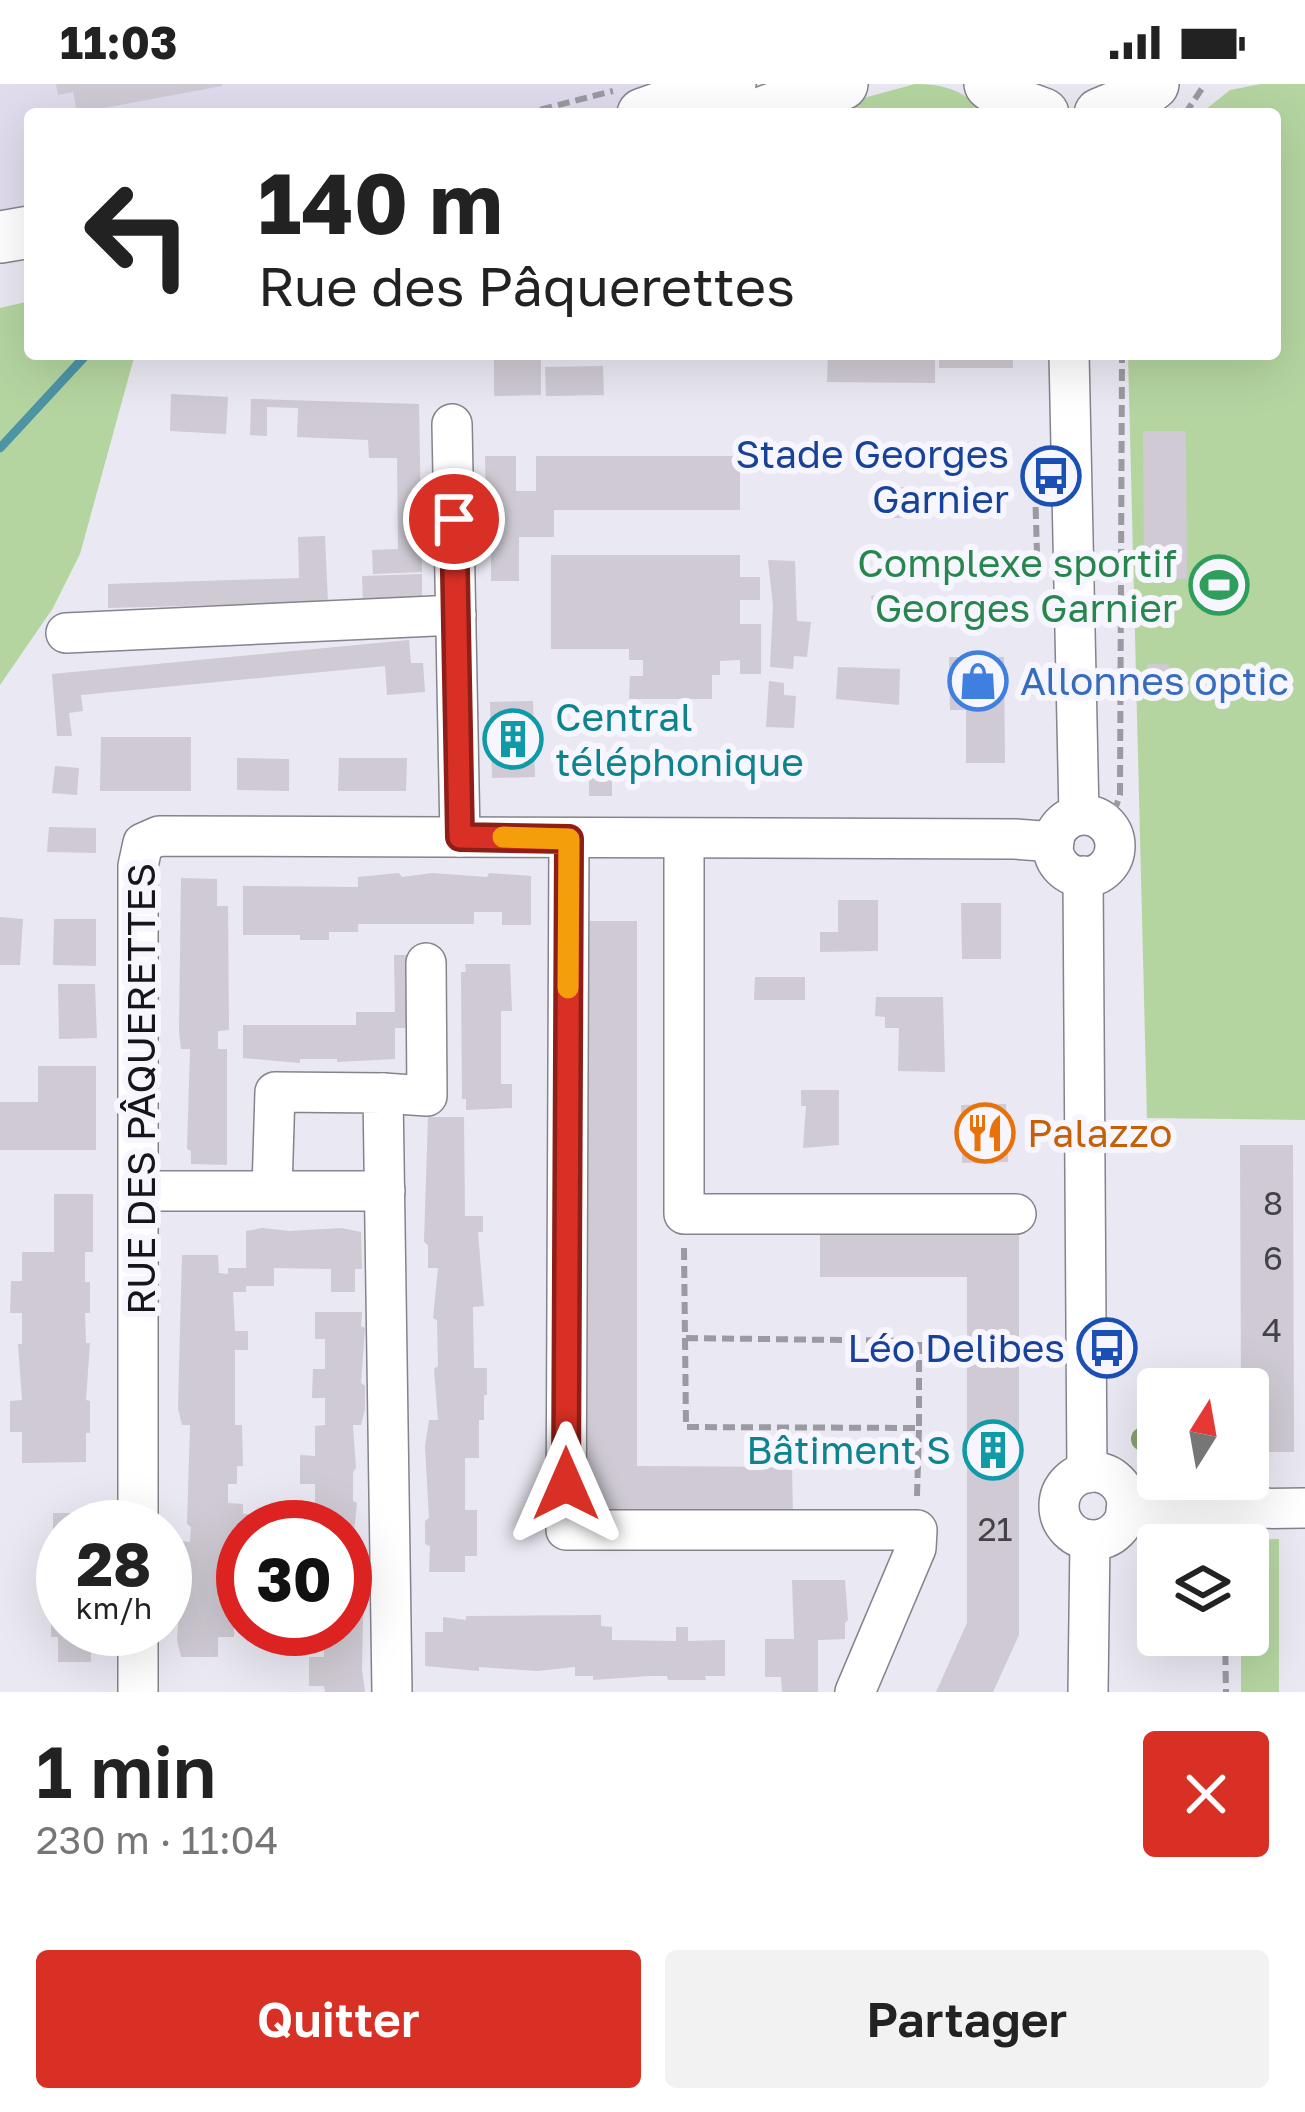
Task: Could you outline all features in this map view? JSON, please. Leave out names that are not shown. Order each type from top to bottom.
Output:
[{"type":"main road","points":[[628,102],[730,84]]},
{"type":"main road","points":[[776,108],[842,84]]},
{"type":"main road","points":[[1116,108],[1153,84]]},
{"type":"street","points":[[1069,360],[1080,828],[1061,866],[1083,876],[1100,872],[1112,860],[1115,846],[1080,828]]},
{"type":"street","points":[[452,424],[460,837]]},
{"type":"street","points":[[66,633],[456,615]]},
{"type":"street","name":"RUE DES PÂQUERETTES","points":[[139,1500],[138,866],[143,843],[159,836],[1015,838],[1080,828]]},
{"type":"street","points":[[569,839],[566,1530],[916,1530],[916,1548],[855,1692]]},
{"type":"street","points":[[684,839],[684,1214],[1016,1214]]},
{"type":"street","points":[[1083,876],[1087,1473]]},
{"type":"street","points":[[272,1189],[275,1092],[427,1096],[426,963]]},
{"type":"street","points":[[383,1093],[392,1692]]},
{"type":"street","points":[[139,1191],[385,1191]]},
{"type":"street","points":[[1087,1473],[1099,1473],[1118,1484],[1126,1510],[1110,1536],[1090,1540],[1065,1527],[1058,1505],[1067,1484],[1087,1473]]},
{"type":"street","points":[[1126,1510],[1305,1508]]},
{"type":"street","points":[[1088,1692],[1090,1540]]},
{"type":"street","points":[[138,1656],[138,1692]]},
{"type":"path","points":[[576,108],[628,102]]},
{"type":"path","points":[[1080,828],[1120,795],[1122,360]]},
{"type":"path","points":[[684,1214],[686,1426],[919,1428]]},
{"type":"path","points":[[685,1338],[919,1341],[916,1530]]},
{"type":"path","points":[[1226,1656],[1226,1692]]},
{"type":"shaded area","points":[[0,84],[724,84],[659,108],[24,108],[24,233],[0,237]]},
{"type":"green space","points":[[915,84],[953,90],[977,108],[827,108]]},
{"type":"green space","name":"Complexe sportif Georges Garnier","points":[[1305,84],[1305,1120],[1147,1118],[1128,360],[1281,360],[1281,108],[1208,108],[1230,90]]},
{"type":"green space","points":[[24,302],[24,360],[133,360],[80,554],[53,608],[0,685],[0,308]]},
{"type":"green space","points":[[1269,1539],[1279,1539],[1279,1692],[1241,1692],[1241,1656],[1269,1656]]},
{"type":"building","points":[[56,84],[222,84],[104,108],[76,108],[73,92],[58,95]]},
{"type":"building","points":[[494,360],[541,360],[541,395],[494,396]]},
{"type":"building","points":[[828,360],[935,360],[935,383],[827,382]]},
{"type":"building","points":[[939,360],[1013,360],[1013,368],[939,368]]},
{"type":"building","points":[[603,366],[604,395],[546,396],[545,367]]},
{"type":"building","points":[[171,394],[228,397],[226,434],[170,431]]},
{"type":"building","points":[[251,399],[419,404],[422,572],[373,574],[372,550],[398,549],[397,458],[369,458],[368,440],[297,437],[298,408],[267,407],[267,436],[250,435]]},
{"type":"building","points":[[1143,431],[1186,431],[1187,579],[1144,579]]},
{"type":"building","points":[[485,456],[516,456],[516,491],[536,491],[536,456],[740,456],[740,510],[554,510],[554,537],[519,537],[519,581],[491,581]]},
{"type":"building","points":[[893,487],[918,487],[917,518],[893,518]]},
{"type":"building","points":[[325,536],[328,602],[108,608],[108,584],[299,578],[298,537]]},
{"type":"building","points":[[551,555],[740,555],[740,577],[760,577],[760,600],[740,600],[740,624],[761,624],[761,674],[740,674],[740,660],[720,661],[720,675],[712,675],[712,699],[629,699],[630,676],[643,676],[643,660],[629,660],[629,649],[551,649]]},
{"type":"building","points":[[768,560],[795,561],[797,621],[811,622],[807,657],[794,656],[793,669],[770,667],[773,605]]},
{"type":"building","points":[[422,574],[422,600],[363,601],[362,576]]},
{"type":"building","points":[[897,591],[900,606],[874,611],[871,596]]},
{"type":"building","points":[[409,640],[411,663],[423,663],[425,692],[387,695],[385,666],[81,695],[83,711],[69,713],[72,736],[57,736],[52,674]]},
{"type":"building","points":[[949,657],[1004,657],[1005,763],[966,763],[966,710],[950,710]]},
{"type":"building","points":[[1147,664],[1169,664],[1169,694],[1147,694]]},
{"type":"building","points":[[838,667],[900,669],[899,705],[836,699]]},
{"type":"building","points":[[769,681],[784,683],[784,695],[796,696],[794,728],[766,727]]},
{"type":"building","name":"Central téléphonique","points":[[533,701],[535,777],[492,778],[490,702]]},
{"type":"building","points":[[101,737],[191,737],[191,791],[100,791]]},
{"type":"building","points":[[237,758],[289,759],[289,791],[237,790]]},
{"type":"building","points":[[339,758],[407,758],[406,791],[338,791]]},
{"type":"building","points":[[612,764],[612,796],[589,796],[589,765]]},
{"type":"building","points":[[55,766],[79,768],[77,795],[52,793]]},
{"type":"building","points":[[49,827],[96,828],[96,853],[47,852]]},
{"type":"building","points":[[399,873],[402,877],[432,873],[531,876],[531,925],[502,925],[502,912],[474,912],[474,924],[358,924],[358,932],[329,932],[329,940],[243,935],[243,886],[358,887],[358,877]]},
{"type":"building","points":[[181,878],[217,879],[217,906],[228,906],[229,1030],[218,1031],[218,1049],[227,1049],[227,1165],[191,1164],[187,1149],[190,1049],[181,1049],[179,1032]]},
{"type":"building","points":[[838,900],[878,900],[878,951],[820,952],[820,932],[838,932]]},
{"type":"building","points":[[961,903],[1001,903],[1001,959],[962,959]]},
{"type":"building","points":[[0,917],[23,919],[20,965],[0,965]]},
{"type":"building","points":[[54,919],[96,919],[96,966],[53,965]]},
{"type":"building","points":[[584,921],[637,921],[637,1466],[792,1467],[793,1517],[585,1518]]},
{"type":"building","points":[[394,955],[419,955],[419,1028],[395,1028],[395,1059],[300,1059],[300,1063],[243,1058],[243,1025],[356,1025],[356,1012],[395,1012]]},
{"type":"building","points":[[465,964],[510,964],[512,1011],[501,1011],[501,1084],[512,1084],[512,1108],[466,1110],[466,1099],[462,1099],[461,972],[466,972]]},
{"type":"building","points":[[755,977],[805,977],[805,1000],[754,1000]]},
{"type":"building","points":[[58,984],[95,984],[97,1038],[59,1039]]},
{"type":"building","points":[[876,997],[943,997],[945,1072],[898,1071],[899,1028],[885,1028],[885,1017],[875,1016]]},
{"type":"building","points":[[38,1066],[96,1066],[96,1150],[0,1150],[0,1102],[38,1102]]},
{"type":"building","points":[[801,1090],[839,1090],[839,1145],[803,1148],[806,1106],[801,1106]]},
{"type":"building","points":[[1006,1104],[1008,1162],[962,1163],[961,1105]]},
{"type":"building","points":[[428,1117],[464,1117],[465,1216],[483,1216],[483,1232],[478,1232],[484,1306],[473,1307],[474,1368],[487,1368],[487,1395],[484,1420],[479,1420],[479,1458],[465,1458],[465,1510],[477,1510],[477,1556],[465,1556],[465,1572],[429,1572],[430,1546],[425,1544],[429,1518],[425,1446],[429,1420],[438,1420],[437,1320],[433,1318],[438,1268],[428,1268],[424,1242]]},
{"type":"building","points":[[1240,1145],[1293,1145],[1294,1452],[1269,1452],[1269,1368],[1241,1368]]},
{"type":"building","points":[[54,1194],[93,1194],[93,1252],[85,1252],[85,1282],[90,1282],[90,1313],[85,1313],[86,1343],[90,1343],[86,1400],[90,1401],[90,1433],[86,1433],[86,1462],[22,1463],[22,1432],[10,1432],[10,1401],[22,1400],[18,1344],[22,1344],[22,1313],[10,1313],[11,1281],[22,1281],[22,1252],[54,1252]]},
{"type":"building","name":"Bâtiment S","points":[[1019,1225],[1019,1635],[993,1692],[936,1692],[967,1623],[967,1277],[820,1277],[820,1226]]},
{"type":"building","points":[[342,1228],[361,1232],[362,1269],[355,1269],[355,1292],[331,1292],[331,1269],[274,1268],[274,1286],[246,1286],[246,1292],[233,1292],[235,1331],[248,1331],[248,1350],[235,1350],[235,1425],[242,1425],[243,1466],[237,1466],[237,1484],[228,1484],[228,1500],[216,1500],[218,1657],[181,1657],[192,1656],[190,1425],[182,1425],[178,1408],[182,1255],[218,1255],[219,1273],[246,1268],[246,1231]]},
{"type":"building","points":[[315,1312],[362,1312],[365,1409],[361,1425],[353,1425],[353,1500],[315,1500],[315,1484],[300,1484],[300,1455],[315,1456],[315,1426],[325,1425],[325,1398],[312,1398],[313,1369],[325,1369],[325,1339],[315,1339]]},
{"type":"building","points":[[792,1580],[845,1580],[845,1639],[818,1640],[818,1692],[782,1692],[781,1677],[765,1677],[765,1639],[794,1639]]},
{"type":"building","points":[[601,1615],[601,1626],[612,1627],[612,1640],[676,1641],[676,1627],[688,1627],[688,1641],[725,1640],[725,1676],[593,1680],[593,1676],[575,1676],[575,1667],[537,1671],[479,1667],[479,1671],[425,1666],[425,1632],[443,1632],[443,1617]]},
{"type":"building","points":[[58,1656],[91,1656],[91,1662],[58,1662]]},
{"type":"building","points":[[362,1656],[365,1692],[325,1692],[324,1686],[309,1686],[309,1657]]},
{"type":"waterway","points":[[0,448],[81,360]]},
{"type":"slow traffic","points":[[503,837],[569,839],[568,988]]},
{"type":"place","name":"Stade Georges Garnier","points":[[1051,476]]},
{"type":"place","name":"Complexe sportif Georges Garnier","points":[[1219,585]]},
{"type":"place","name":"Allonnes optic","points":[[978,681]]},
{"type":"place","name":"Central téléphonique","points":[[513,739]]},
{"type":"place","name":"Palazzo","points":[[985,1133]]},
{"type":"place","name":"Léo Delibes","points":[[1107,1348]]},
{"type":"place","name":"Bâtiment S","points":[[993,1450]]},
{"type":"route","points":[[454,519],[460,837],[569,839],[566,1484]]}]
